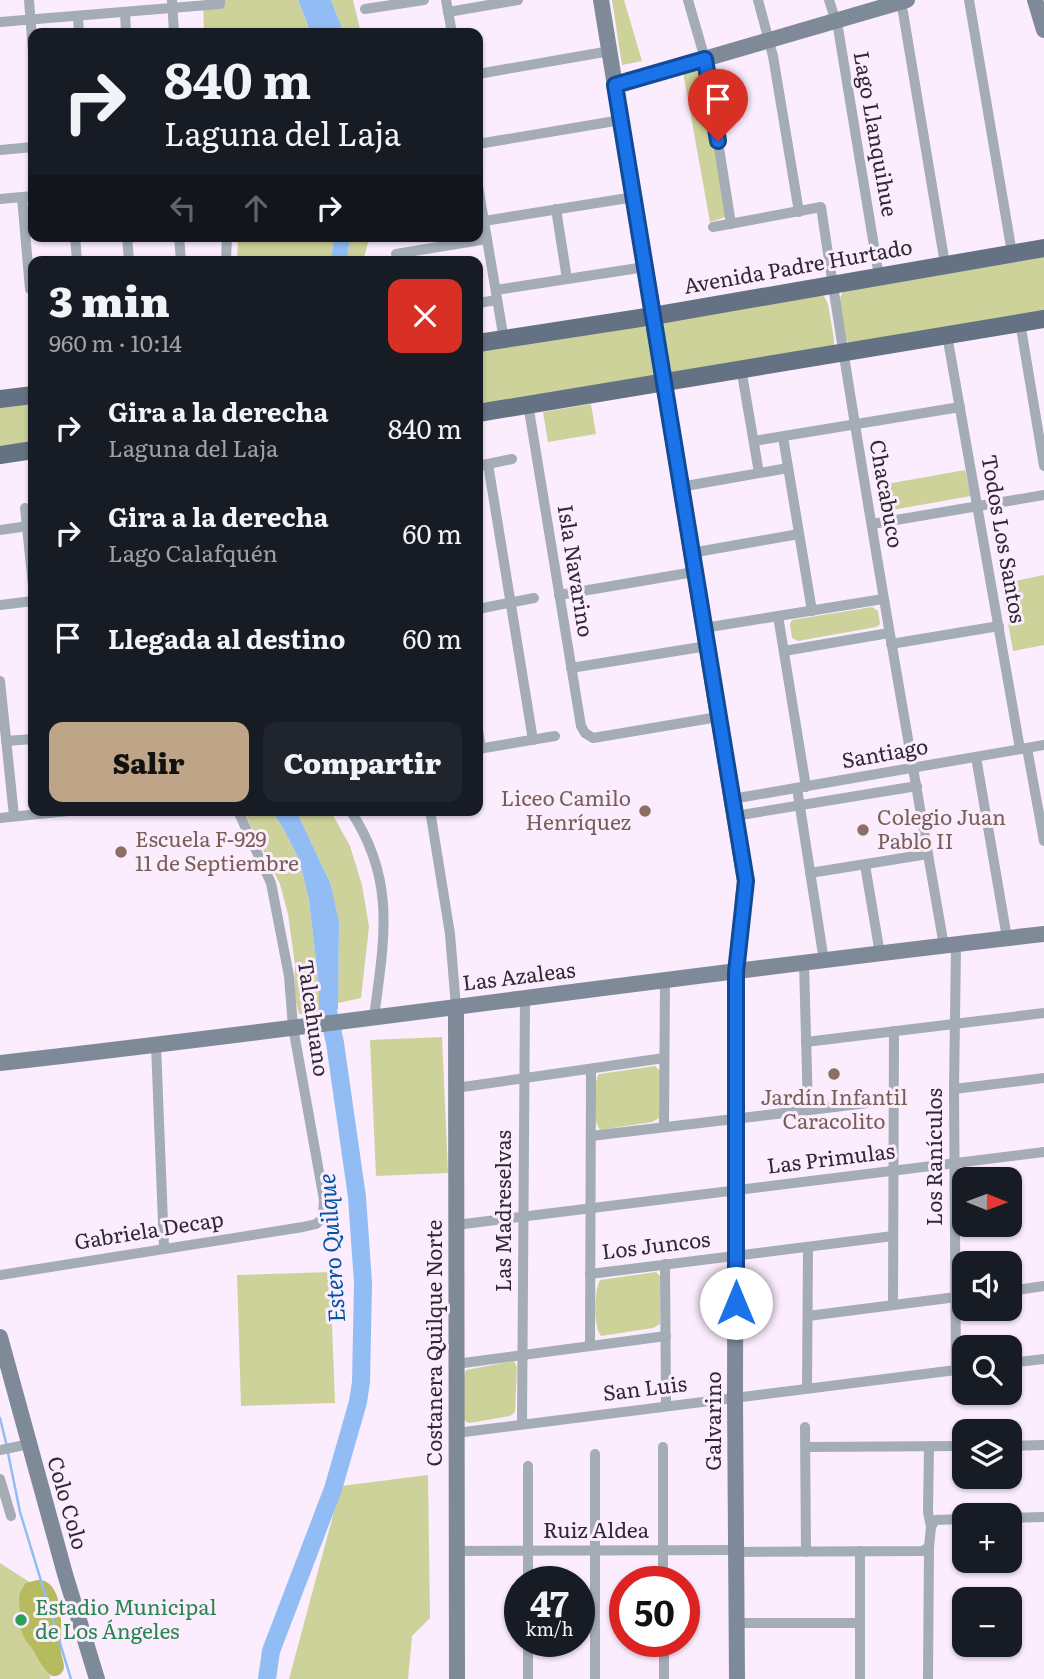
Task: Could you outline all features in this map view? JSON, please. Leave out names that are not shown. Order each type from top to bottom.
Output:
[{"type":"main road","name":"Galvarino","points":[[601,0],[746,881],[736,972],[737,1679]]},
{"type":"main road","points":[[1035,0],[1044,30]]},
{"type":"main road","points":[[615,85],[902,1]]},
{"type":"main road","name":"Avenida Padre Hurtado","points":[[483,343],[1044,248]]},
{"type":"main road","points":[[483,411],[1044,319]]},
{"type":"main road","points":[[0,399],[28,396]]},
{"type":"main road","points":[[0,454],[28,451]]},
{"type":"main road","name":"Las Azaleas","points":[[0,1063],[1044,934]]},
{"type":"main road","name":"Costanera Quilque Norte","points":[[456,1007],[457,1679]]},
{"type":"main road","name":"Colo Colo","points":[[0,1336],[24,1445],[97,1679]]},
{"type":"street","points":[[29,0],[32,28]]},
{"type":"street","points":[[365,9],[425,0]]},
{"type":"street","points":[[446,0],[451,28]]},
{"type":"street","points":[[448,12],[518,0]]},
{"type":"street","points":[[688,0],[705,59],[731,224]]},
{"type":"street","points":[[713,227],[799,212],[770,40],[758,0]]},
{"type":"street","name":"Lago Llanquihue","points":[[829,0],[835,21],[879,276]]},
{"type":"street","points":[[969,0],[1012,253]]},
{"type":"street","points":[[902,1],[945,264]]},
{"type":"street","points":[[0,22],[125,12],[172,4],[220,2]]},
{"type":"street","points":[[172,4],[174,28]]},
{"type":"street","points":[[125,12],[126,28]]},
{"type":"street","points":[[78,16],[79,28]]},
{"type":"street","points":[[483,73],[610,51]]},
{"type":"street","points":[[483,143],[621,120]]},
{"type":"street","points":[[0,149],[28,147]]},
{"type":"street","points":[[0,198],[28,196]]},
{"type":"street","points":[[484,221],[634,197]]},
{"type":"street","name":"Chacabuco","points":[[799,212],[821,208],[842,352],[928,854]]},
{"type":"street","points":[[556,209],[567,279]]},
{"type":"street","points":[[483,215],[504,340]]},
{"type":"street","points":[[483,240],[487,239]]},
{"type":"street","points":[[396,254],[469,242]]},
{"type":"street","points":[[483,301],[496,295],[567,279],[645,267]]},
{"type":"street","points":[[1020,322],[1044,466]]},
{"type":"street","name":"Todos Los Santos","points":[[947,335],[999,626],[1044,841]]},
{"type":"street","points":[[741,368],[759,473]]},
{"type":"street","name":"Isla Navarino","points":[[528,404],[581,726],[585,733],[593,738],[718,718]]},
{"type":"street","points":[[754,441],[960,407]]},
{"type":"street","points":[[783,437],[812,611]]},
{"type":"street","points":[[512,459],[483,465],[511,603],[533,740]]},
{"type":"street","points":[[680,486],[788,468]]},
{"type":"street","points":[[872,524],[1044,495]]},
{"type":"street","points":[[0,530],[28,526],[25,508]]},
{"type":"street","points":[[691,553],[799,534]]},
{"type":"street","points":[[559,595],[694,572]]},
{"type":"street","points":[[483,607],[534,598]]},
{"type":"street","points":[[704,628],[883,599]]},
{"type":"street","points":[[0,605],[28,602]]},
{"type":"street","points":[[778,616],[802,787],[800,806],[824,961]]},
{"type":"street","points":[[784,651],[999,626]]},
{"type":"street","points":[[571,668],[707,646]]},
{"type":"street","points":[[0,681],[14,816]]},
{"type":"street","points":[[483,748],[555,736]]},
{"type":"street","points":[[6,741],[28,739]]},
{"type":"street","name":"Santiago","points":[[732,799],[1044,745]]},
{"type":"street","points":[[976,757],[1007,938]]},
{"type":"street","name":"Santiago","points":[[735,817],[916,786]]},
{"type":"street","points":[[0,818],[28,815]]},
{"type":"street","name":"Talcahuano","points":[[240,816],[271,883],[289,976],[293,1027],[324,1200],[323,1219],[303,1227]]},
{"type":"street","points":[[354,816],[368,841],[378,871],[384,909],[383,950],[374,1017]]},
{"type":"street","points":[[431,816],[450,934],[456,1007]]},
{"type":"street","points":[[810,873],[928,854]]},
{"type":"street","name":"Los Ranículos","points":[[928,854],[950,945],[958,1251]]},
{"type":"street","points":[[865,865],[880,954]]},
{"type":"street","points":[[804,964],[808,1110]]},
{"type":"street","points":[[664,1127],[665,981]]},
{"type":"street","name":"Las Madreselvas","points":[[522,1424],[525,998]]},
{"type":"street","points":[[806,1042],[1044,1013]]},
{"type":"street","points":[[893,1305],[894,1031]]},
{"type":"street","points":[[156,1045],[164,1248]]},
{"type":"street","points":[[456,1088],[664,1058]]},
{"type":"street","points":[[590,1346],[591,1069]]},
{"type":"street","points":[[954,1089],[1044,1078]]},
{"type":"street","points":[[591,1136],[893,1100]]},
{"type":"street","name":"Las Primulas","points":[[456,1225],[1044,1152]]},
{"type":"street","name":"Gabriela Decap","points":[[0,1275],[303,1227]]},
{"type":"street","name":"Los Juncos","points":[[590,1274],[893,1236]]},
{"type":"street","points":[[807,1388],[808,1247]]},
{"type":"street","points":[[665,1264],[666,1406]]},
{"type":"street","points":[[1022,1289],[1044,1286]]},
{"type":"street","points":[[808,1316],[952,1298]]},
{"type":"street","points":[[456,1364],[666,1336]]},
{"type":"street","points":[[1022,1362],[1044,1359]]},
{"type":"street","name":"San Luis","points":[[456,1433],[952,1370]]},
{"type":"street","points":[[805,1427],[806,1552]]},
{"type":"street","points":[[2,1449],[24,1445]]},
{"type":"street","points":[[1022,1446],[1044,1445]]},
{"type":"street","points":[[928,1679],[931,1527],[928,1512],[929,1446]]},
{"type":"street","points":[[806,1447],[952,1446]]},
{"type":"street","points":[[663,1447],[663,1566]]},
{"type":"street","points":[[595,1679],[596,1454]]},
{"type":"street","points":[[528,1466],[528,1566]]},
{"type":"street","points":[[0,1479],[11,1516],[0,1509]]},
{"type":"street","points":[[1022,1518],[1044,1517]]},
{"type":"street","points":[[931,1527],[935,1520],[952,1519]]},
{"type":"street","name":"Ruiz Aldea","points":[[456,1551],[806,1552],[923,1551],[929,1547]]},
{"type":"street","points":[[860,1551],[860,1679]]},
{"type":"street","points":[[737,1623],[860,1623]]},
{"type":"street","points":[[528,1657],[528,1679]]},
{"type":"street","points":[[664,1657],[664,1679]]},
{"type":"green space","points":[[203,0],[298,0],[309,28],[204,28]]},
{"type":"green space","points":[[331,0],[353,0],[360,28],[342,28]]},
{"type":"green space","points":[[612,0],[624,0],[642,61],[622,65]]},
{"type":"green space","points":[[702,64],[726,217],[710,222],[683,72]]},
{"type":"green space","points":[[238,242],[333,242],[332,256],[237,256]]},
{"type":"green space","points":[[349,242],[368,242],[364,256],[348,256]]},
{"type":"green space","points":[[1044,257],[1044,315],[853,344],[846,338],[839,300],[843,292]]},
{"type":"green space","points":[[824,296],[828,304],[834,339],[831,348],[670,373],[660,326],[664,321]]},
{"type":"green space","points":[[640,324],[649,330],[655,373],[652,377],[483,407],[483,348]]},
{"type":"green space","points":[[591,404],[596,434],[548,442],[543,412]]},
{"type":"green space","points":[[28,405],[28,447],[0,450],[0,408]]},
{"type":"green space","points":[[965,470],[971,496],[886,511],[881,485]]},
{"type":"green space","points":[[1044,575],[1044,645],[1013,651],[1001,584]]},
{"type":"green space","points":[[872,607],[878,611],[880,624],[876,627],[798,641],[792,638],[792,620]]},
{"type":"green space","points":[[246,816],[275,816],[299,859],[309,900],[322,1014],[299,1014],[294,993],[295,965],[288,914],[280,884]]},
{"type":"green space","points":[[299,816],[333,816],[350,846],[362,885],[369,927],[361,998],[338,1003],[339,921],[331,885]]},
{"type":"green space","points":[[442,1037],[448,1173],[376,1176],[370,1040]]},
{"type":"green space","points":[[655,1066],[660,1071],[659,1118],[652,1122],[600,1130],[595,1119],[594,1102],[599,1074]]},
{"type":"green space","points":[[330,1272],[335,1403],[241,1406],[237,1275]]},
{"type":"green space","points":[[656,1272],[661,1277],[660,1324],[653,1328],[601,1336],[595,1308],[600,1280]]},
{"type":"green space","points":[[514,1361],[517,1367],[515,1412],[510,1416],[469,1423],[463,1420],[462,1381],[466,1370]]},
{"type":"green space","points":[[428,1475],[430,1618],[412,1636],[408,1679],[289,1679],[341,1486]]},
{"type":"green space","name":"Estadio Municipal de Los Ángeles","points":[[0,1563],[34,1585],[52,1654],[50,1679],[0,1679]]},
{"type":"green space","points":[[37,1580],[46,1582],[53,1588],[60,1608],[64,1667],[56,1676],[52,1676],[44,1667],[26,1641],[19,1620],[21,1591],[26,1583]]},
{"type":"water","points":[[298,0],[331,0],[342,28],[309,28]]},
{"type":"water","points":[[333,242],[349,242],[348,256],[332,256]]},
{"type":"water","points":[[275,816],[299,816],[331,885],[339,921],[338,1009],[322,1014],[309,900],[299,859]]},
{"type":"waterway","name":"Estero Quilque","points":[[267,1679],[271,1651],[333,1489],[358,1402],[361,1382],[363,1283],[357,1197],[328,1011],[328,990]]},
{"type":"waterway","points":[[0,1418],[7,1447]]},
{"type":"waterway","points":[[8,1453],[20,1512],[71,1679]]},
{"type":"place","name":"Liceo Camilo Henríquez","points":[[645,811]]},
{"type":"place","name":"Colegio Juan Pablo II","points":[[863,830]]},
{"type":"place","name":"Escuela F-929 11 de Septiembre","points":[[121,852]]},
{"type":"place","name":"Jardín Infantil Caracolito","points":[[834,1074]]},
{"type":"place","name":"Estadio Municipal de Los Ángeles","points":[[21,1620]]},
{"type":"route","points":[[718,141],[705,59],[615,85],[746,881],[736,972],[736,1303]]}]
